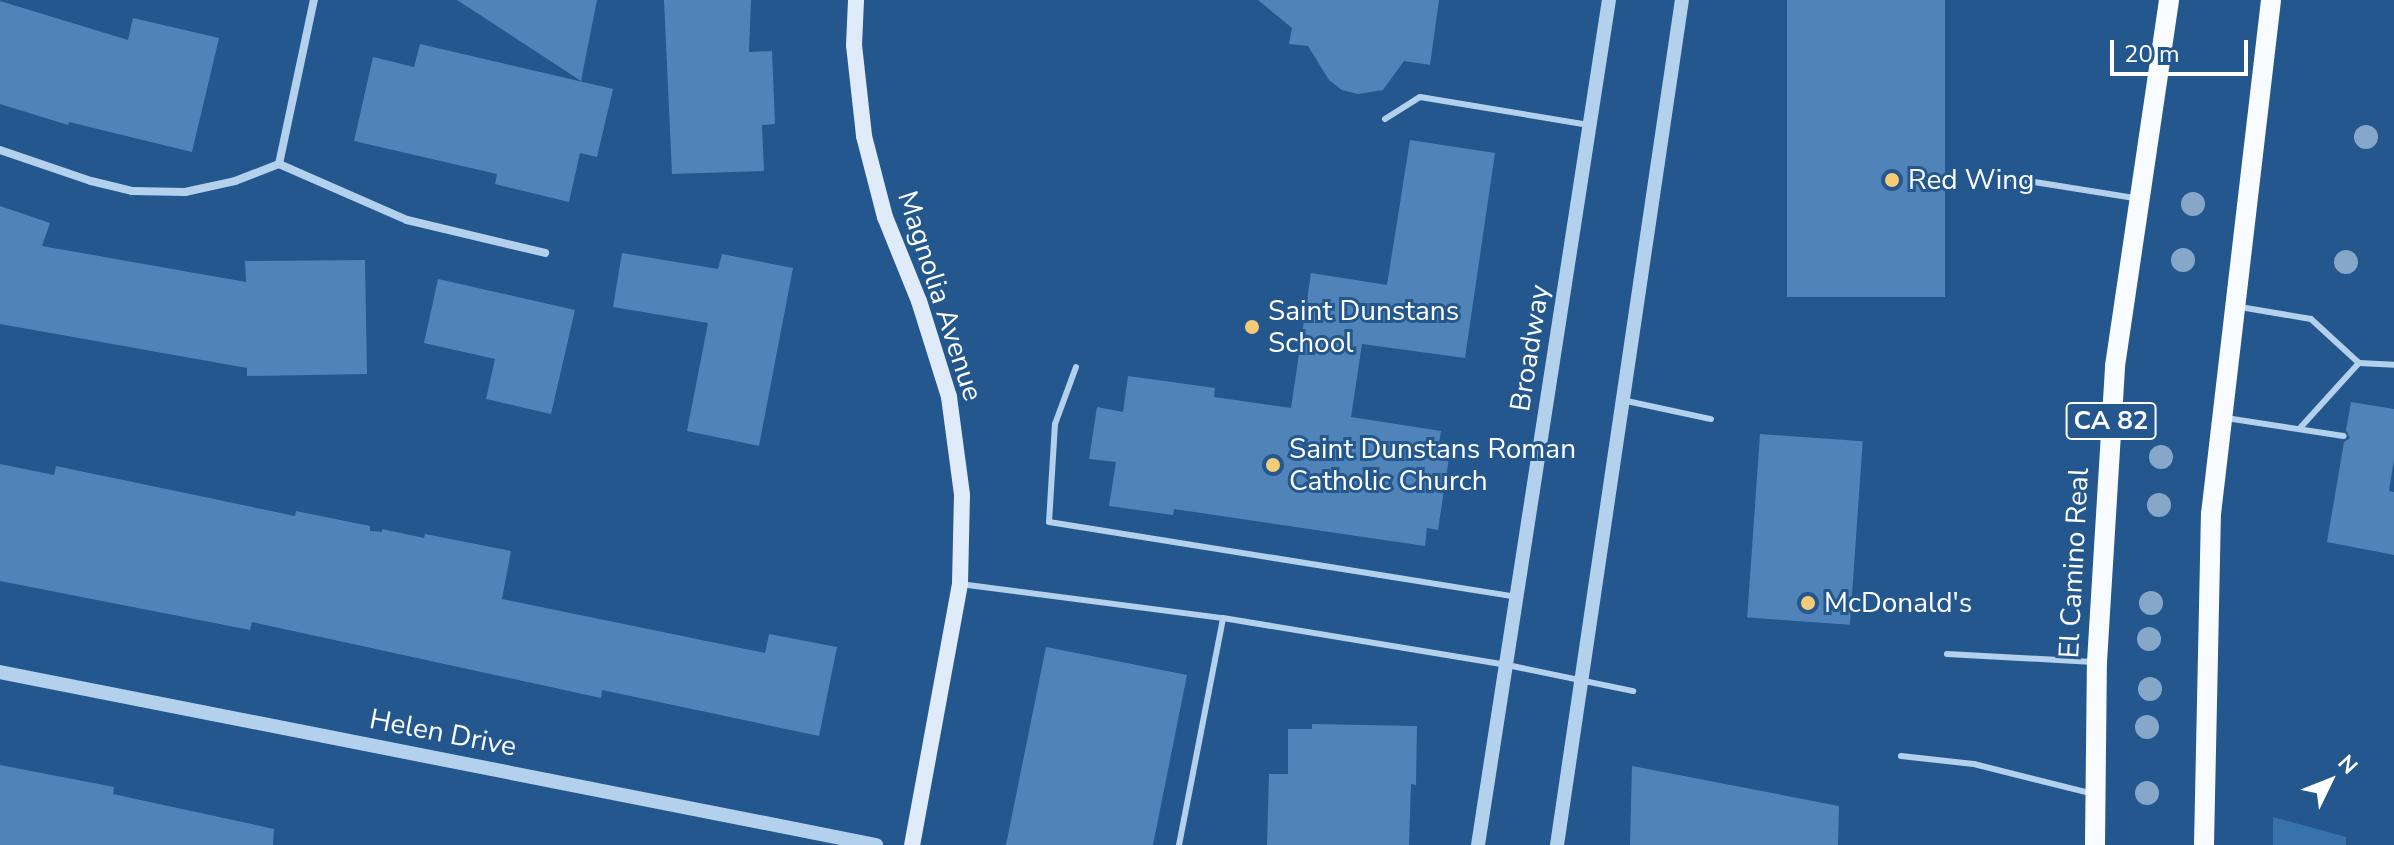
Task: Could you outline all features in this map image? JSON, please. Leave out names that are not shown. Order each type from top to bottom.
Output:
[{"type":"main road","name":"Magnolia Avenue","points":[[856,0],[854,45],[864,136],[885,217],[919,301],[949,397],[962,495],[960,584],[912,845]]},
{"type":"main road","name":"El Camino Real","points":[[2095,845],[2097,662],[2115,366],[2169,0]]},
{"type":"main road","points":[[2204,845],[2211,514],[2271,0]]},
{"type":"street","points":[[279,164],[314,0]]},
{"type":"street","name":"Broadway","points":[[1478,845],[1519,598],[1609,0]]},
{"type":"street","points":[[1557,845],[1682,0]]},
{"type":"street","points":[[0,150],[91,181],[132,191],[185,192],[235,181],[279,164],[407,220],[545,253]]},
{"type":"street","name":"Helen Drive","points":[[0,672],[876,845]]},
{"type":"lane","points":[[1385,119],[1420,97],[1590,125]]},
{"type":"lane","points":[[2003,177],[2139,198]]},
{"type":"lane","points":[[2235,306],[2311,319],[2359,363],[2394,365]]},
{"type":"lane","points":[[2300,428],[2359,363]]},
{"type":"lane","points":[[1076,367],[1055,424],[1049,522],[1519,598]]},
{"type":"lane","points":[[1622,400],[1711,419]]},
{"type":"lane","points":[[2222,417],[2344,436]]},
{"type":"lane","points":[[960,584],[1223,618],[1507,665],[1633,691]]},
{"type":"lane","points":[[1179,845],[1223,618]]},
{"type":"lane","points":[[1947,654],[2097,662]]},
{"type":"lane","points":[[1901,756],[1974,764],[2096,795]]},
{"type":"shaded area","points":[[2273,817],[2346,837],[2346,845],[2273,845]]},
{"type":"building","points":[[457,0],[597,0],[581,81]]},
{"type":"building","points":[[664,0],[751,0],[749,52],[772,51],[775,124],[762,125],[764,171],[672,174]]},
{"type":"building","points":[[1258,0],[1439,0],[1430,65],[1404,61],[1383,90],[1358,94],[1342,90],[1329,80],[1308,46],[1289,44],[1292,28]]},
{"type":"building","points":[[1787,0],[1945,0],[1945,297],[1787,297]]},
{"type":"building","points":[[0,1],[128,40],[133,18],[219,38],[192,152],[69,122],[68,125],[0,104]]},
{"type":"building","points":[[420,44],[613,89],[597,157],[580,153],[569,202],[495,184],[497,174],[354,141],[373,57],[414,67]]},
{"type":"building","points":[[1410,140],[1495,153],[1465,358],[1362,344],[1351,417],[1441,431],[1439,444],[1451,445],[1438,530],[1427,528],[1425,546],[1174,509],[1173,515],[1109,506],[1116,462],[1089,459],[1097,407],[1123,412],[1128,376],[1215,388],[1214,397],[1291,408],[1311,273],[1387,285]]},
{"type":"building","points":[[0,206],[50,223],[42,246],[246,282],[245,261],[365,260],[367,374],[247,376],[247,368],[0,324]]},
{"type":"building","points":[[622,253],[718,269],[722,254],[793,268],[759,446],[687,431],[708,323],[613,307]]},
{"type":"building","points":[[438,279],[575,310],[551,414],[486,399],[495,359],[424,343]]},
{"type":"building","points":[[2351,402],[2394,409],[2394,459],[2389,491],[2394,492],[2394,555],[2327,542],[2344,442],[2350,438],[2346,430]]},
{"type":"building","points":[[1760,434],[1863,441],[1850,625],[1747,618]]},
{"type":"building","points":[[0,464],[54,475],[56,466],[295,516],[296,511],[370,526],[370,531],[382,532],[382,529],[424,538],[425,534],[511,551],[502,599],[765,653],[769,634],[837,647],[819,736],[602,690],[601,698],[252,622],[250,630],[0,581]]},
{"type":"building","points":[[1046,647],[1187,675],[1153,845],[1006,845]]},
{"type":"building","points":[[1312,724],[1417,726],[1416,785],[1411,784],[1409,845],[1267,845],[1269,774],[1288,774],[1288,729],[1312,729]]},
{"type":"building","points":[[0,765],[114,787],[113,794],[274,829],[273,845],[0,845]]},
{"type":"building","points":[[1632,766],[1839,806],[1838,845],[1630,845]]},
{"type":"place","name":"Red Wing","points":[[1892,180]]},
{"type":"place","name":"Saint Dunstans School","points":[[1252,327]]},
{"type":"place","name":"Saint Dunstans Roman Catholic Church","points":[[1273,465]]},
{"type":"place","name":"McDonald's","points":[[1808,603]]}]
